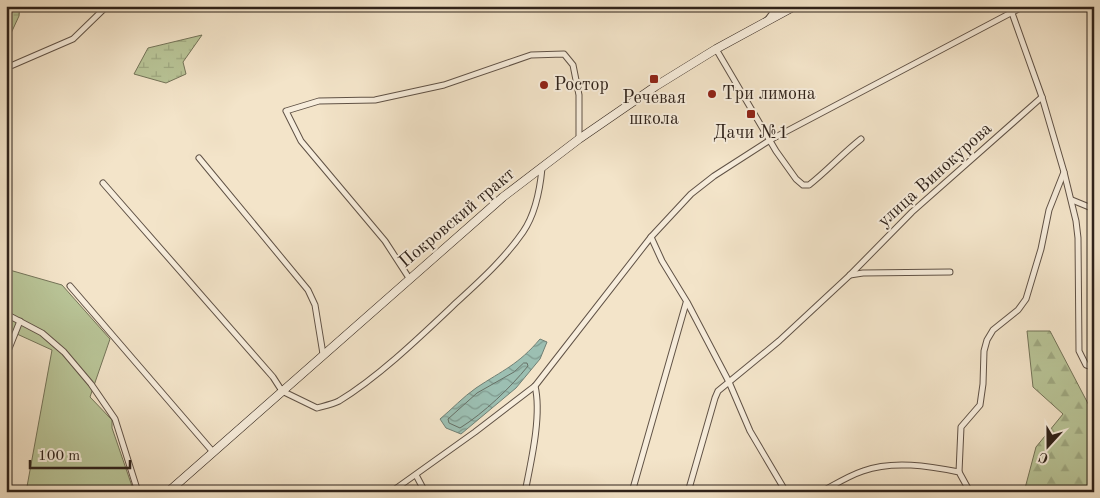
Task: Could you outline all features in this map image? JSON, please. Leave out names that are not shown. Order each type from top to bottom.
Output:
[{"type":"main road","name":"Покровский тракт","points":[[168,492],[410,278],[503,197],[542,166],[656,86],[716,49],[795,6]]},
{"type":"street","points":[[6,68],[73,39],[107,6]]},
{"type":"street","points":[[766,22],[778,6]]},
{"type":"street","points":[[391,492],[535,386],[651,237],[691,194],[714,176],[770,140],[1024,6]]},
{"type":"street","points":[[1012,13],[1042,97],[1072,200],[1078,238],[1079,351],[1086,364],[1094,368]]},
{"type":"street","points":[[716,49],[770,140],[796,180],[803,185],[809,186],[843,153],[861,139]]},
{"type":"street","points":[[410,278],[385,241],[301,141],[286,111],[319,101],[375,100],[444,85],[531,55],[564,54],[573,65],[579,95],[579,139]]},
{"type":"street","name":"улица Винокурова","points":[[688,492],[718,391],[779,341],[850,275],[912,212],[1042,97]]},
{"type":"street","points":[[199,158],[308,290],[315,305],[324,354]]},
{"type":"street","points":[[103,183],[273,377],[282,391],[317,408],[337,402],[366,382],[431,327],[495,266],[523,232],[535,208],[542,166]]},
{"type":"street","points":[[970,492],[959,472],[961,427],[980,404],[984,384],[984,352],[987,340],[993,330],[1018,310],[1026,299],[1041,249],[1049,210],[1064,172]]},
{"type":"street","points":[[1072,200],[1094,209]]},
{"type":"street","points":[[651,237],[662,261],[729,382],[750,431],[786,492]]},
{"type":"street","points":[[850,275],[863,273],[950,272]]},
{"type":"street","points":[[70,286],[213,452]]},
{"type":"street","points":[[632,492],[686,302]]},
{"type":"street","points":[[6,314],[42,333],[64,352],[82,372],[108,407],[115,419],[138,492]]},
{"type":"street","points":[[6,356],[20,321]]},
{"type":"street","points":[[525,492],[537,414],[538,397],[535,386]]},
{"type":"street","points":[[821,492],[863,470],[892,465],[916,465],[959,472]]},
{"type":"street","points":[[416,475],[425,492]]},
{"type":"green space","points":[[6,6],[20,6],[19,16],[6,44]]},
{"type":"green space","points":[[202,35],[183,62],[186,74],[166,83],[134,74],[148,48]]},
{"type":"green space","points":[[6,269],[62,285],[110,339],[90,397],[112,420],[112,428],[134,492],[26,492],[52,350],[6,329]]},
{"type":"green space","points":[[1027,331],[1050,331],[1094,415],[1094,492],[1024,492],[1036,447],[1063,414],[1033,387]]},
{"type":"water","points":[[540,339],[547,342],[540,359],[516,388],[461,434],[446,428],[440,419],[471,392],[517,361]]},
{"type":"place","name":"Речевая школа","points":[[654,79]]},
{"type":"place","name":"Ростор","points":[[544,85]]},
{"type":"place","name":"Три лимона","points":[[712,94]]},
{"type":"place","name":"Дачи №1","points":[[751,114]]}]
